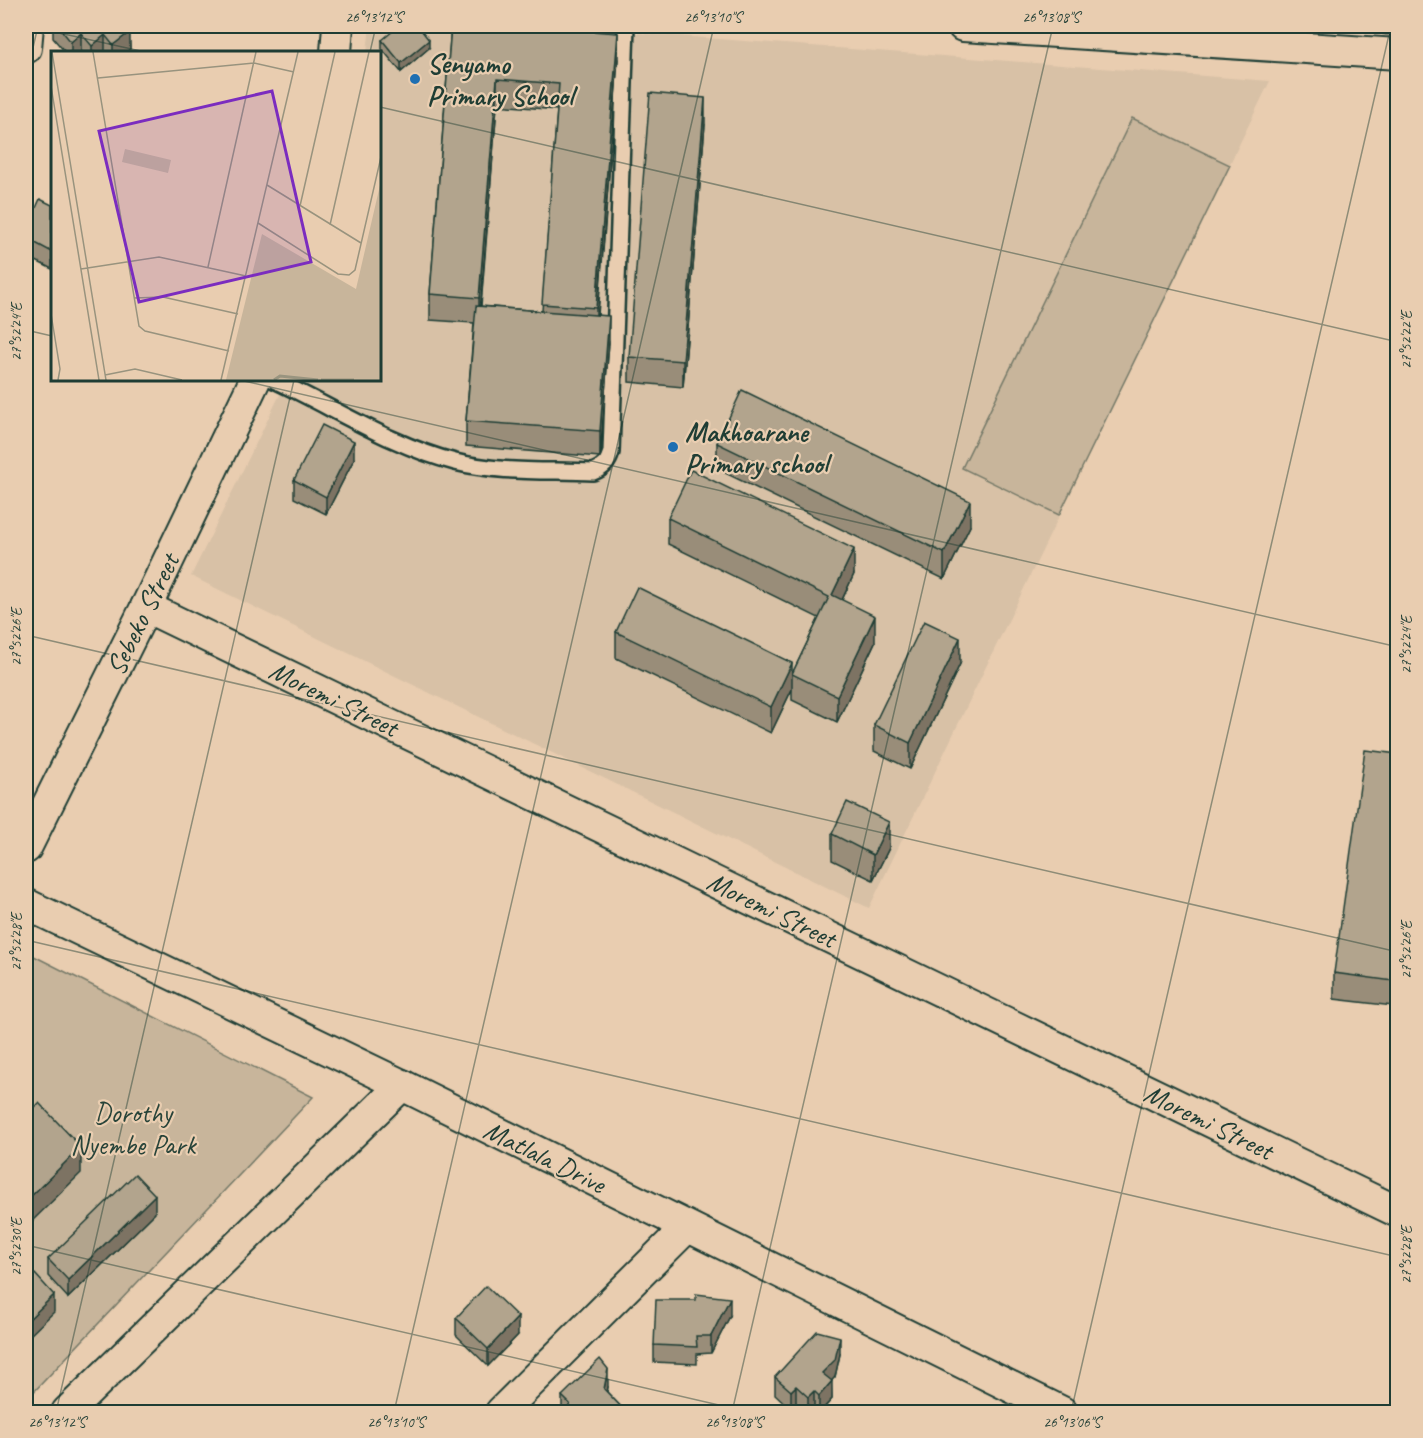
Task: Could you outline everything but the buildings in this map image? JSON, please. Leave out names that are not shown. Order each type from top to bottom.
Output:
[{"type":"street","points":[[26,48],[28,26]]},
{"type":"street","points":[[336,51],[338,26]]},
{"type":"street","points":[[963,26],[1398,54]]},
{"type":"street","name":"Sebeko Street","points":[[26,848],[146,607],[255,381]]},
{"type":"street","name":"Moremi Street","points":[[146,607],[1398,1212]]},
{"type":"street","name":"Matlala Drive","points":[[26,904],[402,1085],[1062,1413]]},
{"type":"street","points":[[67,1413],[402,1085]]},
{"type":"street","points":[[501,1413],[687,1227]]},
{"type":"lane","points":[[276,381],[397,440],[454,462],[480,467],[582,472],[600,469],[609,459],[610,452],[626,26]]},
{"type":"shaded area","name":"Makhoarane Primary school","points":[[370,26],[548,26],[1270,81],[869,908],[191,576],[287,381],[381,381],[381,51],[367,51]]},
{"type":"green space","points":[[1132,118],[1230,165],[1059,515],[962,468]]},
{"type":"green space","name":"Dorothy Nyembe Park","points":[[26,952],[313,1097],[26,1400]]},
{"type":"place","name":"Senyamo Primary School","points":[[415,79]]},
{"type":"place","name":"Makhoarane Primary school","points":[[673,447]]}]
